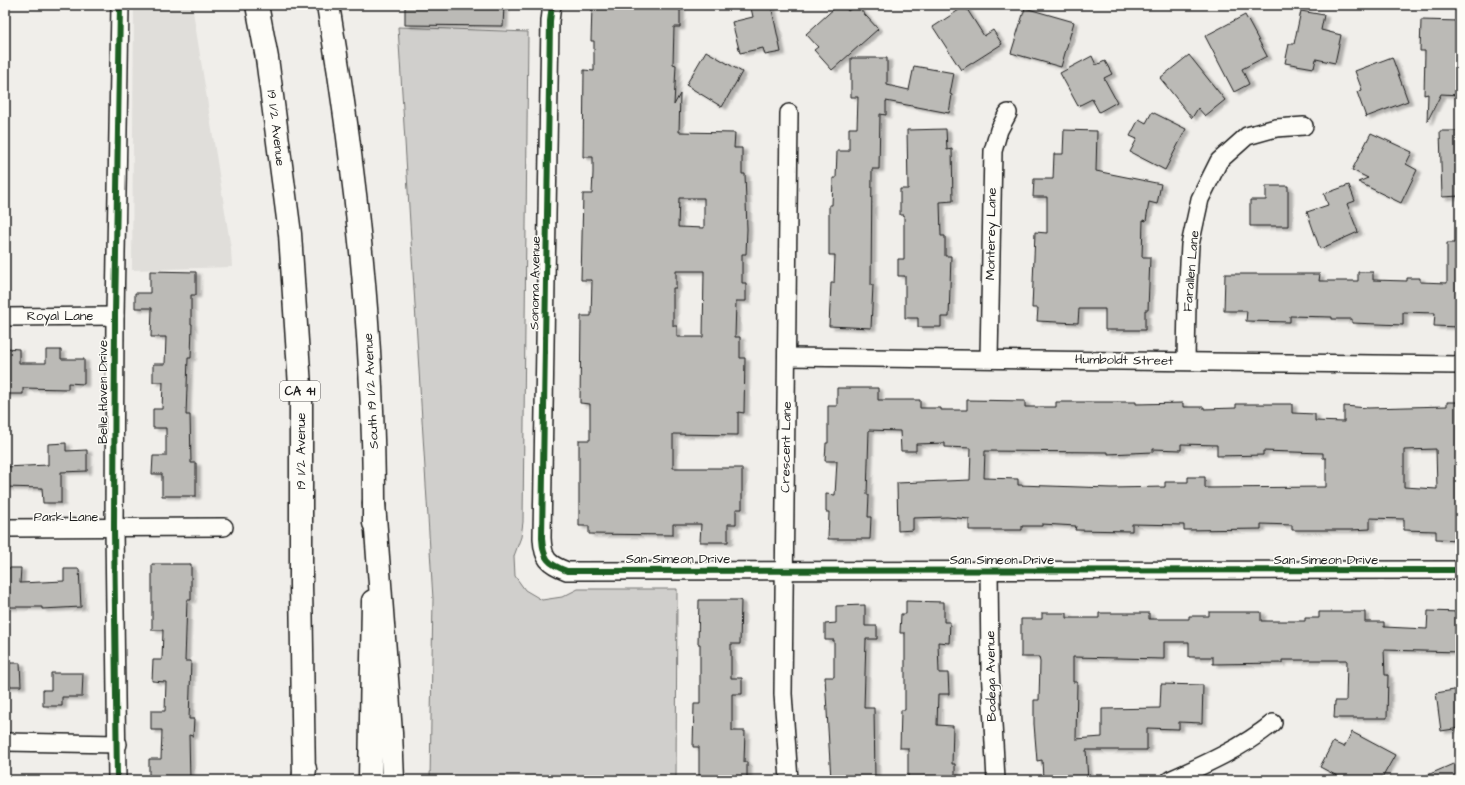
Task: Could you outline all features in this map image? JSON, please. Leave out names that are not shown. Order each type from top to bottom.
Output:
[{"type":"highway","name":"19 1/2 Avenue","points":[[257,5],[266,58],[290,234],[301,402],[301,584],[304,776]]},
{"type":"highway","name":"South 19 1/2 Avenue","points":[[328,5],[357,201],[367,316],[374,440],[370,780]]},
{"type":"highway","points":[[374,503],[391,733],[392,780]]},
{"type":"street","name":"Belle Haven Drive","points":[[117,780],[118,744],[114,527],[114,316],[120,5]]},
{"type":"street","name":"Sonoma Avenue","points":[[547,560],[543,550],[542,538],[550,21],[552,5]]},
{"type":"street","name":"Crescent Lane","points":[[788,780],[783,694],[789,113]]},
{"type":"street","name":"Monterey Lane","points":[[989,358],[993,151],[998,130],[1008,113]]},
{"type":"street","name":"Farallen Lane","points":[[1186,361],[1190,245],[1200,199],[1219,161],[1247,136],[1276,128],[1304,126]]},
{"type":"street","name":"Royal Lane","points":[[5,317],[114,316]]},
{"type":"street","name":"Humboldt Street","points":[[787,357],[989,358],[1276,364],[1460,365]]},
{"type":"street","name":"Park Lane","points":[[5,528],[224,527]]},
{"type":"street","name":"San Simeon Drive","points":[[547,560],[556,567],[567,570],[1460,570]]},
{"type":"street","name":"Bodega Avenue","points":[[989,571],[990,668],[996,780]]},
{"type":"street","points":[[1170,780],[1214,760],[1254,738],[1273,723]]},
{"type":"street","points":[[5,742],[118,744]]},
{"type":"shaded area","points":[[134,5],[192,5],[231,249],[232,267],[132,270]]},
{"type":"shaded area","points":[[398,27],[528,32],[523,522],[521,537],[514,556],[515,576],[525,590],[542,600],[562,597],[578,589],[677,589],[676,780],[430,780],[433,599]]},
{"type":"building","points":[[405,5],[504,5],[503,26],[405,25]]},
{"type":"building","points":[[592,5],[680,5],[680,27],[674,27],[673,64],[676,65],[674,105],[680,94],[679,132],[735,133],[734,148],[742,148],[742,174],[745,174],[747,229],[746,254],[742,254],[742,283],[746,283],[746,301],[736,301],[735,337],[740,337],[740,358],[745,358],[744,413],[738,412],[738,435],[673,434],[673,468],[742,468],[742,509],[736,509],[736,524],[728,524],[728,542],[700,542],[701,524],[673,524],[673,535],[589,534],[589,526],[579,526],[579,440],[590,440],[590,404],[580,403],[581,316],[591,316],[592,280],[581,280],[583,194],[592,194],[593,173],[593,157],[583,157],[584,70],[594,71],[594,41],[591,41]],"holes":[[[679,198],[704,198],[704,228],[678,227]],[[676,271],[704,271],[703,337],[677,337],[677,326],[673,326],[673,288],[676,288]]]},
{"type":"building","points":[[771,5],[781,52],[765,55],[763,48],[740,53],[732,22],[753,17],[751,8]]},
{"type":"building","points":[[838,5],[843,5],[848,11],[856,5],[878,29],[832,70],[814,50],[818,47],[806,34]]},
{"type":"building","points":[[965,6],[984,36],[993,30],[1002,44],[961,70],[933,27]]},
{"type":"building","points":[[1025,8],[1074,22],[1061,67],[1011,53]]},
{"type":"building","points":[[1301,11],[1324,15],[1321,30],[1341,35],[1335,63],[1316,59],[1314,68],[1285,63],[1289,44],[1294,44]]},
{"type":"building","points":[[1245,15],[1267,56],[1242,69],[1249,84],[1234,92],[1205,36]]},
{"type":"building","points":[[1421,20],[1460,21],[1460,95],[1441,94],[1427,122],[1428,94],[1424,95],[1425,51],[1420,51]]},
{"type":"building","points":[[706,51],[742,72],[722,107],[686,85]]},
{"type":"building","points":[[1189,55],[1225,100],[1205,116],[1198,108],[1192,118],[1160,78]]},
{"type":"building","points":[[1092,56],[1096,65],[1105,61],[1112,74],[1104,78],[1117,102],[1099,112],[1092,99],[1078,106],[1060,73]]},
{"type":"building","points":[[1392,57],[1408,101],[1366,117],[1357,92],[1362,90],[1355,71]]},
{"type":"building","points":[[851,58],[887,58],[887,85],[909,90],[914,66],[954,73],[950,94],[952,95],[949,113],[886,101],[886,115],[880,114],[879,169],[872,169],[871,285],[873,285],[871,328],[829,326],[831,283],[834,283],[835,255],[829,255],[829,205],[832,205],[833,178],[836,178],[837,151],[849,151],[849,128],[857,128],[858,97],[851,97]]},
{"type":"building","points":[[1152,112],[1186,129],[1165,170],[1130,152],[1137,139],[1130,136],[1139,119],[1146,123]]},
{"type":"building","points":[[946,129],[947,150],[952,149],[953,201],[940,202],[941,236],[945,236],[945,256],[951,256],[949,317],[941,317],[941,327],[918,327],[918,318],[905,318],[905,276],[898,276],[898,259],[904,259],[904,215],[900,215],[900,189],[908,189],[907,130]]},
{"type":"building","points":[[1064,130],[1097,131],[1096,171],[1161,184],[1157,204],[1149,202],[1146,221],[1143,220],[1142,257],[1150,257],[1148,310],[1145,310],[1145,330],[1105,330],[1105,309],[1079,309],[1078,323],[1037,321],[1038,308],[1032,308],[1035,232],[1047,233],[1047,197],[1033,197],[1034,179],[1053,179],[1054,154],[1063,154]]},
{"type":"building","points":[[1440,131],[1460,131],[1460,196],[1442,197]]},
{"type":"building","points":[[1371,133],[1412,152],[1406,164],[1417,170],[1401,203],[1358,182],[1368,178],[1352,170]]},
{"type":"building","points":[[1349,185],[1355,201],[1347,204],[1358,232],[1320,249],[1307,212],[1328,205],[1324,194]]},
{"type":"building","points":[[1266,186],[1288,186],[1288,226],[1250,226],[1250,200],[1266,200]]},
{"type":"building","points":[[1447,243],[1460,243],[1460,327],[1434,326],[1435,313],[1403,312],[1403,325],[1352,323],[1352,319],[1332,319],[1332,317],[1290,316],[1290,322],[1246,321],[1247,311],[1224,311],[1225,274],[1320,274],[1319,281],[1358,281],[1358,272],[1373,272],[1373,280],[1407,281],[1407,278],[1420,278],[1420,282],[1447,283]]},
{"type":"building","points":[[150,271],[196,272],[196,295],[191,295],[191,358],[188,358],[186,415],[190,415],[191,463],[196,463],[196,496],[162,496],[162,474],[152,474],[153,456],[166,456],[166,428],[153,428],[153,409],[162,409],[163,382],[153,382],[153,364],[165,364],[166,337],[151,337],[152,308],[135,308],[135,293],[150,293]]},
{"type":"building","points":[[5,348],[19,349],[19,363],[46,363],[46,350],[61,350],[61,359],[84,359],[84,384],[68,383],[68,389],[23,388],[23,394],[5,394]]},
{"type":"building","points":[[837,388],[878,388],[878,400],[920,400],[920,408],[941,408],[941,410],[967,410],[967,400],[1025,401],[1025,407],[1056,407],[1056,402],[1136,402],[1136,404],[1183,403],[1183,407],[1204,407],[1204,409],[1236,408],[1236,404],[1292,404],[1292,413],[1315,414],[1315,421],[1344,422],[1344,406],[1368,408],[1447,406],[1447,402],[1460,402],[1460,540],[1436,539],[1436,531],[1404,530],[1404,519],[1370,518],[1370,529],[1292,530],[1292,525],[1261,524],[1261,529],[1184,530],[1184,525],[1132,524],[1132,531],[1075,530],[1076,526],[1042,524],[1042,526],[1022,526],[1022,530],[969,530],[969,519],[947,517],[913,518],[913,530],[898,531],[897,483],[970,480],[971,448],[945,447],[945,443],[916,444],[916,451],[901,451],[900,431],[869,430],[867,495],[869,495],[868,517],[871,517],[870,539],[828,539],[829,512],[826,512],[826,494],[835,495],[837,461],[825,461],[826,443],[828,443],[828,406],[837,406]],"holes":[[[1181,444],[1217,445],[1217,456],[1263,455],[1263,451],[1323,453],[1323,458],[1326,458],[1326,487],[1205,488],[1205,477],[1188,477],[1188,482],[1165,482],[1165,487],[1111,488],[1018,485],[1018,479],[984,478],[985,451],[1108,452],[1108,454],[1153,452],[1153,449],[1181,450]],[[1436,449],[1437,489],[1404,487],[1404,450]]]},
{"type":"building","points":[[66,443],[66,451],[87,450],[87,471],[61,472],[61,503],[43,503],[42,488],[5,487],[5,467],[48,465],[48,444]]},
{"type":"building","points":[[152,564],[191,564],[191,600],[187,600],[185,661],[191,661],[189,719],[194,719],[193,736],[189,735],[190,780],[149,780],[149,759],[161,759],[162,730],[151,730],[151,711],[165,711],[166,682],[152,681],[153,660],[162,660],[163,630],[152,630]]},
{"type":"building","points":[[5,568],[21,568],[20,583],[64,581],[64,569],[79,569],[81,607],[42,609],[42,607],[5,607]]},
{"type":"building","points":[[699,600],[741,600],[740,644],[731,644],[731,678],[742,678],[742,694],[732,694],[732,731],[745,731],[744,762],[747,762],[747,780],[699,780],[699,747],[693,747],[694,704],[700,704],[700,644],[698,644]]},
{"type":"building","points":[[906,601],[944,602],[944,622],[950,622],[949,643],[938,642],[939,673],[948,673],[949,694],[938,694],[937,725],[953,726],[952,764],[955,764],[955,780],[908,780],[908,748],[900,748],[901,710],[905,710],[905,633],[900,633],[901,614],[906,614]]},
{"type":"building","points":[[865,605],[865,626],[877,626],[877,639],[866,639],[864,708],[874,708],[875,780],[831,780],[825,677],[834,677],[834,640],[825,640],[825,624],[836,623],[836,606]]},
{"type":"building","points":[[1428,611],[1460,612],[1460,652],[1384,650],[1385,675],[1388,675],[1387,718],[1334,718],[1335,701],[1346,701],[1347,660],[1282,660],[1282,663],[1213,664],[1213,657],[1189,657],[1189,642],[1164,642],[1164,659],[1073,657],[1073,682],[1077,682],[1076,739],[1102,737],[1102,709],[1160,708],[1161,684],[1203,685],[1202,723],[1179,722],[1179,729],[1147,728],[1147,750],[1086,750],[1088,780],[1043,780],[1042,760],[1037,761],[1034,724],[1034,700],[1039,700],[1040,662],[1039,657],[1021,657],[1021,619],[1042,619],[1042,613],[1067,613],[1067,618],[1099,618],[1099,613],[1149,613],[1149,619],[1189,619],[1189,616],[1209,616],[1209,612],[1261,612],[1261,621],[1305,621],[1305,618],[1319,618],[1319,612],[1365,612],[1365,622],[1384,622],[1384,627],[1427,629]]},
{"type":"building","points":[[5,663],[20,663],[21,686],[5,686]]},
{"type":"building","points":[[51,673],[83,673],[82,697],[62,697],[62,706],[43,706],[43,690],[51,690]]},
{"type":"building","points":[[1460,689],[1460,728],[1441,731],[1436,693]]},
{"type":"building","points":[[1352,732],[1395,755],[1381,780],[1345,780],[1320,767],[1333,742],[1344,747]]},
{"type":"building","points":[[1460,761],[1460,780],[1416,780]]},
{"type":"cycle path","points":[[117,780],[114,527],[115,316],[120,5]]},
{"type":"cycle path","points":[[552,5],[550,21],[542,538],[545,556],[555,566],[567,571],[1460,570]]}]
